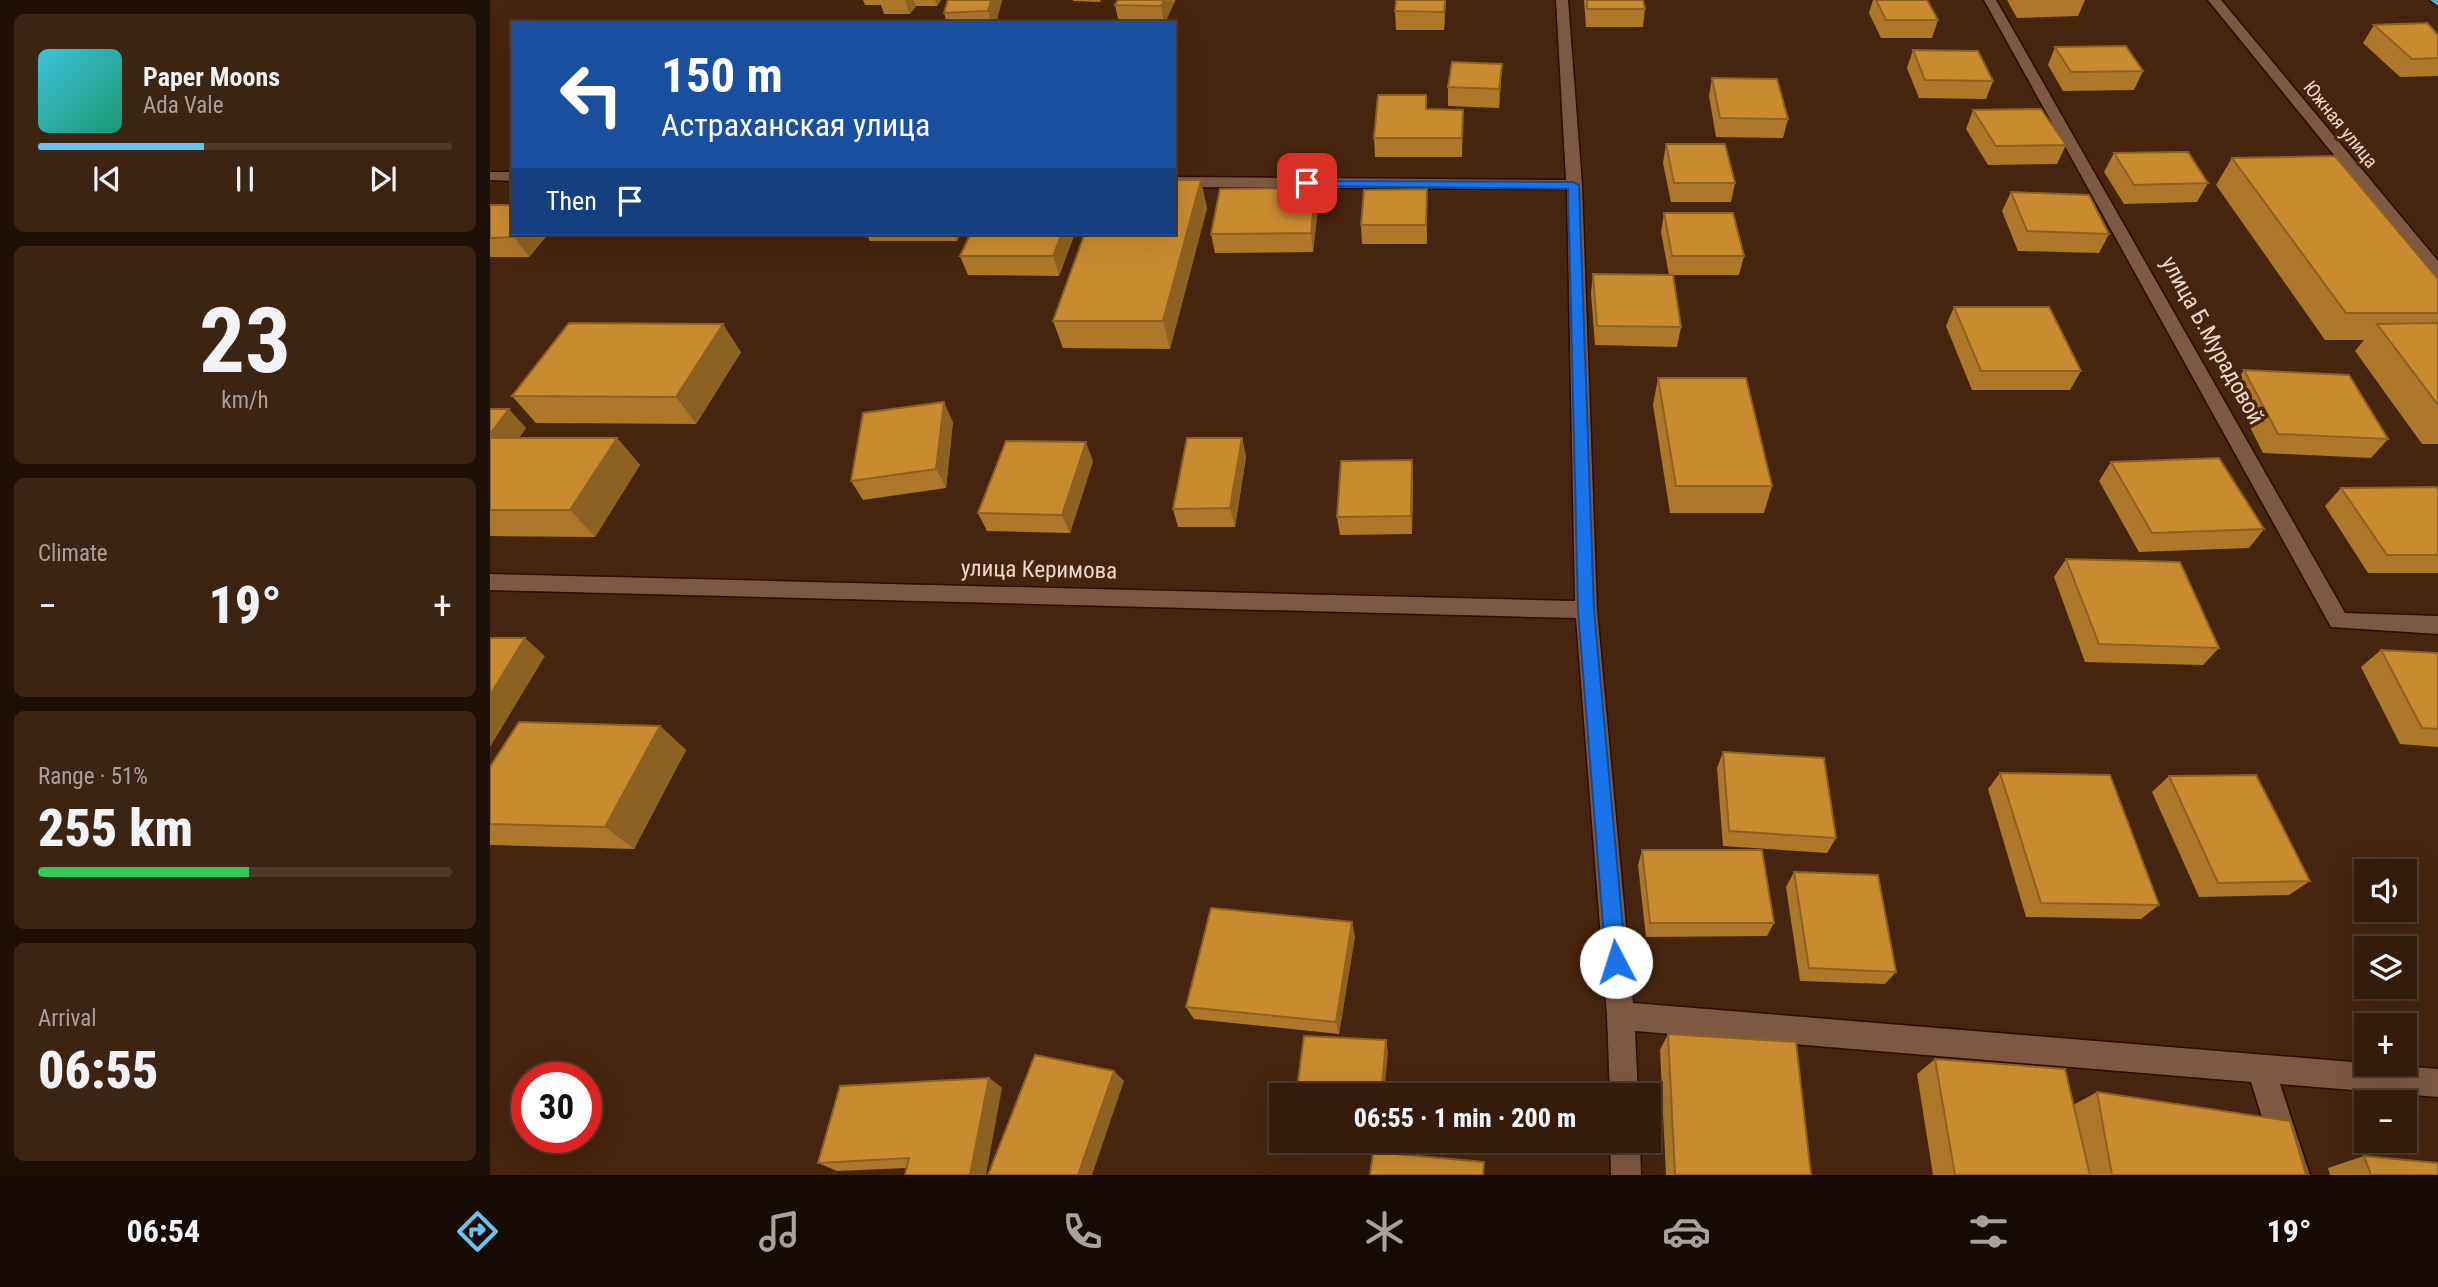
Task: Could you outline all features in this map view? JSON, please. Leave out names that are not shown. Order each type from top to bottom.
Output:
[{"type":"street","points":[[1562,0],[1573,185],[1586,610],[1621,1016],[1623,1083]]},
{"type":"street","name":"улица Б.Мурадовой","points":[[1990,0],[2169,314],[2339,621],[2438,625]]},
{"type":"street","name":"Южная улица","points":[[2214,0],[2438,272]]},
{"type":"street","points":[[490,176],[511,177]]},
{"type":"street","points":[[1176,182],[1573,185]]},
{"type":"street","name":"улица Керимова","points":[[490,582],[1586,610]]},
{"type":"street","points":[[1621,1016],[2438,1083]]},
{"type":"street","points":[[2261,1069],[2295,1175]]},
{"type":"street","points":[[1625,1153],[1626,1175]]},
{"type":"building","points":[[948,0],[991,0],[988,11],[944,13]]},
{"type":"building","points":[[1118,0],[1164,0],[1161,6],[1115,5]]},
{"type":"building","points":[[1396,0],[1445,0],[1444,12],[1395,11]]},
{"type":"building","points":[[1587,0],[1643,0],[1645,9],[1587,9]]},
{"type":"building","points":[[1876,0],[1927,0],[1938,20],[1886,20]]},
{"type":"building","points":[[2427,23],[2438,35],[2438,58],[2412,59],[2374,25]]},
{"type":"building","points":[[2126,46],[2143,71],[2071,72],[2055,47]]},
{"type":"building","points":[[1913,50],[1978,51],[1993,81],[1925,80]]},
{"type":"building","points":[[1452,62],[1502,64],[1499,89],[1448,87]]},
{"type":"building","points":[[1712,78],[1777,79],[1788,119],[1720,118]]},
{"type":"building","points":[[1378,95],[1426,95],[1426,109],[1463,110],[1462,138],[1374,138]]},
{"type":"building","points":[[2041,109],[2066,145],[1996,146],[1973,110]]},
{"type":"building","points":[[1666,144],[1725,144],[1735,183],[1674,183]]},
{"type":"building","points":[[2188,152],[2208,183],[2134,185],[2114,153]]},
{"type":"building","points":[[2335,156],[2438,279],[2438,313],[2346,313],[2232,158]]},
{"type":"building","points":[[1176,180],[1201,180],[1163,321],[1053,321],[1084,235],[1176,235]]},
{"type":"building","points":[[1316,188],[1311,233],[1211,234],[1220,189]]},
{"type":"building","points":[[1427,189],[1426,225],[1361,225],[1364,190]]},
{"type":"building","points":[[2011,192],[2089,195],[2109,234],[2027,231]]},
{"type":"building","points":[[490,205],[511,205],[511,235],[516,235],[490,238]]},
{"type":"building","points":[[1664,213],[1733,213],[1744,256],[1672,256]]},
{"type":"building","points":[[970,235],[1061,235],[1053,256],[960,256]]},
{"type":"building","points":[[1593,274],[1673,275],[1681,327],[1597,326]]},
{"type":"building","points":[[1954,307],[2049,307],[2081,371],[1981,371]]},
{"type":"building","points":[[569,323],[723,324],[676,397],[512,396]]},
{"type":"building","points":[[2438,323],[2438,405],[2377,324]]},
{"type":"building","points":[[2244,370],[2349,375],[2388,439],[2278,434]]},
{"type":"building","points":[[1658,378],[1746,378],[1772,486],[1676,486]]},
{"type":"building","points":[[944,402],[936,469],[851,481],[863,413]]},
{"type":"building","points":[[490,409],[509,409],[490,434]]},
{"type":"building","points":[[490,438],[617,438],[570,510],[490,510]]},
{"type":"building","points":[[1187,438],[1242,438],[1230,508],[1173,509]]},
{"type":"building","points":[[1006,441],[1086,442],[1062,515],[978,513]]},
{"type":"building","points":[[2219,458],[2264,529],[2152,533],[2111,462]]},
{"type":"building","points":[[1412,460],[1411,516],[1337,517],[1341,461]]},
{"type":"building","points":[[2436,487],[2438,555],[2387,555],[2341,488]]},
{"type":"building","points":[[2066,559],[2180,562],[2219,648],[2099,644]]},
{"type":"building","points":[[490,638],[525,638],[490,695]]},
{"type":"building","points":[[2381,650],[2438,653],[2438,729],[2422,728]]},
{"type":"building","points":[[519,722],[660,726],[605,827],[490,824],[490,767]]},
{"type":"building","points":[[1723,752],[1824,758],[1836,838],[1729,831]]},
{"type":"building","points":[[2000,773],[2110,775],[2159,905],[2041,903]]},
{"type":"building","points":[[2256,775],[2310,881],[2218,883],[2169,776]]},
{"type":"building","points":[[1642,850],[1762,850],[1774,923],[1650,923]]},
{"type":"building","points":[[1794,872],[1878,875],[1896,972],[1809,968]]},
{"type":"building","points":[[1211,908],[1352,922],[1336,1022],[1186,1007]]},
{"type":"building","points":[[1668,1034],[1796,1042],[1811,1175],[1675,1175]]},
{"type":"building","points":[[1304,1036],[1386,1040],[1382,1083],[1298,1083]]},
{"type":"building","points":[[1035,1055],[1114,1071],[1078,1175],[988,1175]]},
{"type":"building","points":[[1935,1059],[2065,1069],[2090,1175],[1955,1175]]},
{"type":"building","points":[[989,1078],[970,1175],[905,1175],[909,1158],[818,1163],[840,1086]]},
{"type":"building","points":[[2097,1092],[2290,1121],[2306,1175],[2112,1175]]},
{"type":"building","points":[[1373,1153],[1484,1162],[1483,1175],[1370,1175]]},
{"type":"building","points":[[2364,1156],[2438,1163],[2438,1175],[2371,1175]]},
{"type":"route","points":[[1307,183],[1573,185],[1586,610],[1616,962]]}]
